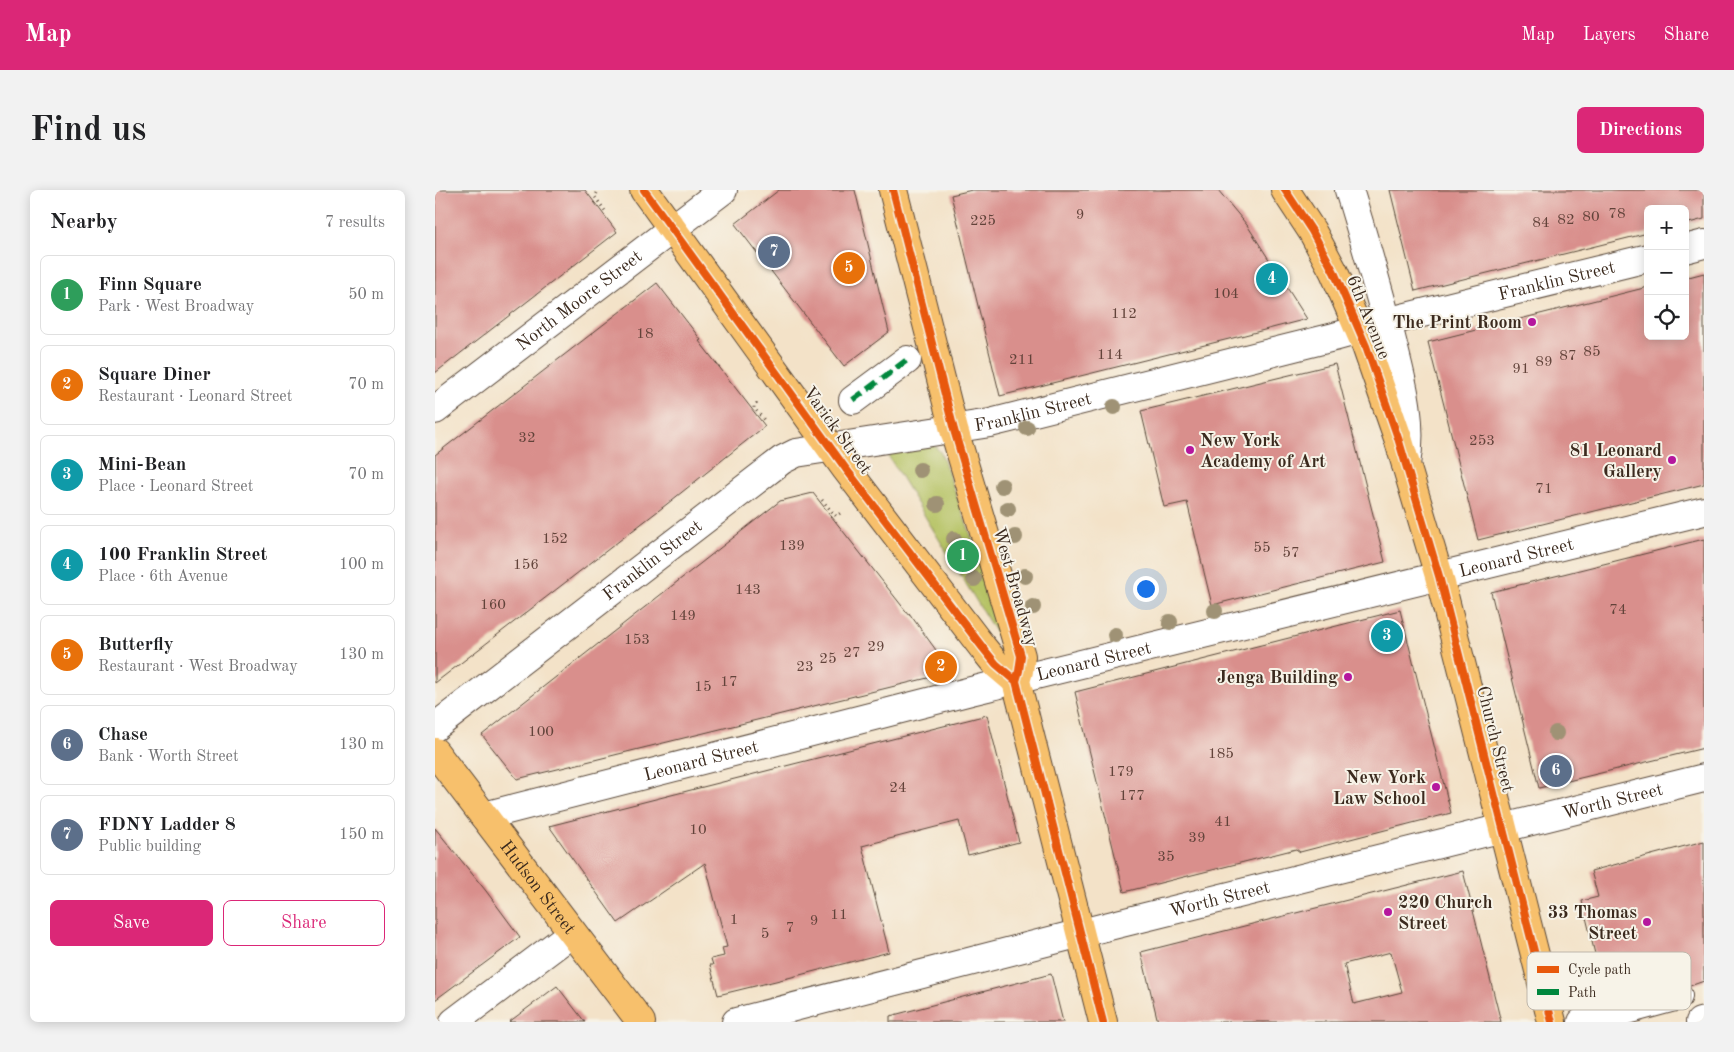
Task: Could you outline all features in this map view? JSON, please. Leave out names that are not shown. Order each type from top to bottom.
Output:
[{"type":"main road","name":"Varick Street","points":[[644,190],[831,448],[983,648],[996,664],[1016,681]]},
{"type":"main road","name":"West Broadway","points":[[893,190],[954,430],[1021,656],[1016,681],[1103,1022]]},
{"type":"main road","name":"6th Avenue","points":[[1285,190],[1312,231],[1335,272],[1360,330],[1406,465]]},
{"type":"main road","name":"Church Street","points":[[1406,465],[1439,576],[1534,952]]},
{"type":"main road","name":"Hudson Street","points":[[435,752],[571,933],[641,1022]]},
{"type":"street","name":"North Moore Street","points":[[435,410],[723,190]]},
{"type":"street","name":"Church Street","points":[[1349,190],[1387,322],[1407,402],[1410,434],[1406,465]]},
{"type":"street","points":[[1689,248],[1704,244]]},
{"type":"street","name":"Franklin Street","points":[[435,727],[783,460],[796,453],[954,430],[1015,417],[1644,259]]},
{"type":"street","points":[[853,400],[907,360]]},
{"type":"street","name":"Leonard Street","points":[[484,816],[1016,681],[1704,511]]},
{"type":"street","name":"Worth Street","points":[[736,1022],[1081,933],[1704,778]]},
{"type":"street","points":[[455,1022],[571,933]]},
{"type":"street","points":[[1582,1022],[1626,1010]]},
{"type":"street","points":[[1700,1022],[1704,1021]]},
{"type":"path","points":[[597,192],[594,196],[606,212]]},
{"type":"path","points":[[757,403],[754,406],[765,421]]},
{"type":"path","points":[[822,500],[836,516],[842,512]]},
{"type":"green space","points":[[934,445],[941,453],[1013,652],[1008,653],[889,457],[892,451]]},
{"type":"building","points":[[435,190],[585,190],[617,232],[435,373]]},
{"type":"building","points":[[779,190],[855,190],[889,332],[844,366],[735,224]]},
{"type":"building","points":[[972,190],[1218,190],[1247,225],[1307,319],[1000,396],[951,195]]},
{"type":"building","points":[[1390,190],[1704,190],[1704,219],[1689,223],[1689,205],[1644,205],[1644,234],[1415,291]]},
{"type":"building","points":[[1704,273],[1704,484],[1478,540],[1428,342],[1644,288],[1644,340],[1689,340],[1689,277]]},
{"type":"building","points":[[657,283],[765,426],[435,683],[435,455]]},
{"type":"building","points":[[1335,364],[1385,562],[1212,605],[1187,502],[1164,507],[1141,411]]},
{"type":"building","points":[[813,493],[909,615],[909,613],[952,672],[517,779],[482,735],[780,501]]},
{"type":"building","points":[[1704,539],[1704,748],[1539,788],[1491,592]]},
{"type":"building","points":[[1400,610],[1451,813],[1300,852],[1296,849],[1124,892],[1075,692]]},
{"type":"building","points":[[987,715],[1019,842],[968,855],[959,821],[862,846],[889,952],[788,978],[718,995],[710,965],[713,965],[711,959],[724,956],[722,948],[727,947],[705,863],[618,923],[549,826]]},
{"type":"building","points":[[435,828],[520,937],[435,1000]]},
{"type":"building","name":"33 Thomas Street","points":[[1704,841],[1704,981],[1691,986],[1691,952],[1594,952],[1582,901],[1598,897],[1591,871]]},
{"type":"building","name":"220 Church Street","points":[[1463,871],[1501,1022],[1158,1022],[1141,952]],"holes":[[[1391,952],[1402,992],[1354,1004],[1344,964]]]},
{"type":"building","points":[[1051,974],[1063,1022],[890,1022],[890,1016]]},
{"type":"building","points":[[557,986],[585,1022],[509,1022]]},
{"type":"marked path","points":[[853,400],[907,360]]},
{"type":"cycle path","points":[[644,190],[846,469],[983,648],[996,664],[1016,681]]},
{"type":"cycle path","points":[[893,190],[954,430],[1021,656],[1016,681],[1103,1022]]},
{"type":"cycle path","points":[[1285,190],[1312,231],[1334,272],[1366,346],[1398,438],[1439,576],[1534,952]]},
{"type":"cycle path","points":[[1549,1010],[1552,1022]]},
{"type":"place","name":"FDNY Ladder 8","points":[[774,252]]},
{"type":"place","name":"Butterfly","points":[[849,268]]},
{"type":"place","name":"100 Franklin Street","points":[[1272,279]]},
{"type":"place","name":"The Print Room","points":[[1532,322]]},
{"type":"place","name":"New York Academy of Art","points":[[1190,450]]},
{"type":"place","name":"81 Leonard Gallery","points":[[1672,460]]},
{"type":"place","name":"Finn Square","points":[[963,556]]},
{"type":"place","name":"Mini-Bean","points":[[1387,636]]},
{"type":"place","name":"Square Diner","points":[[941,667]]},
{"type":"place","name":"Jenga Building","points":[[1348,677]]},
{"type":"place","name":"Chase","points":[[1556,771]]},
{"type":"place","name":"New York Law School","points":[[1436,787]]},
{"type":"place","name":"220 Church Street","points":[[1388,912]]},
{"type":"place","name":"33 Thomas Street","points":[[1647,922]]}]
